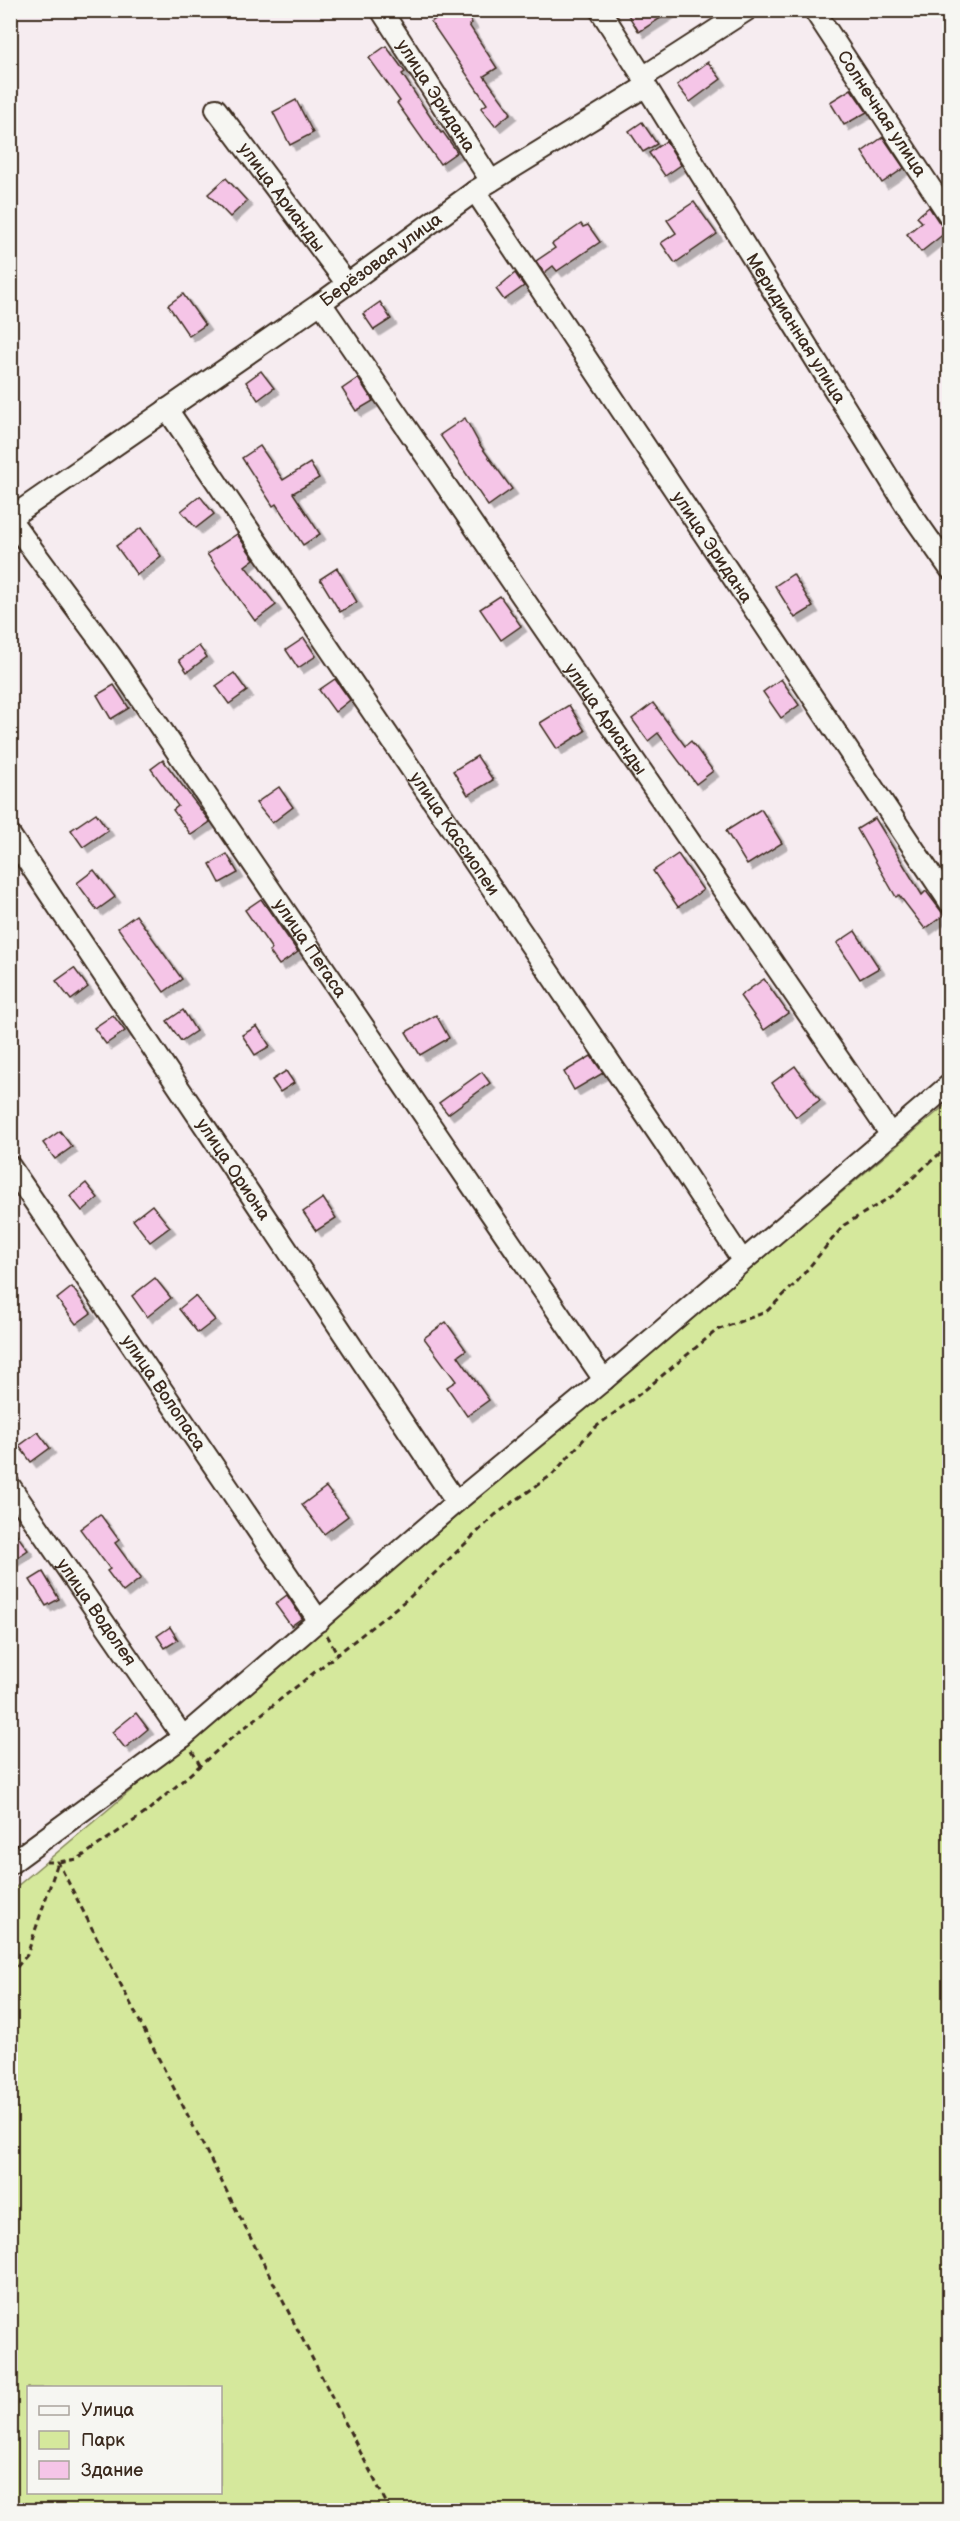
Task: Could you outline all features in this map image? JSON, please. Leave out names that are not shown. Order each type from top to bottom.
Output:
[{"type":"street","name":"улица Эридана","points":[[381,10],[483,186],[950,903]]},
{"type":"street","name":"Меридианная улица","points":[[600,10],[910,512],[950,569]]},
{"type":"street","name":"Берёзовая улица","points":[[10,518],[321,303],[483,186],[644,81],[747,10]]},
{"type":"street","name":"Солнечная улица","points":[[814,10],[950,217]]},
{"type":"street","name":"улица Арианды","points":[[216,109],[347,284]]},
{"type":"street","name":"улица Арианды","points":[[321,303],[891,1135]]},
{"type":"street","name":"улица Кассиопеи","points":[[167,409],[742,1260]]},
{"type":"street","name":"улица Пегаса","points":[[10,518],[113,658],[604,1380]]},
{"type":"street","name":"улица Ориона","points":[[10,835],[456,1502]]},
{"type":"street","points":[[10,1864],[183,1737],[456,1502],[604,1380],[950,1084]]},
{"type":"street","name":"улица Волопаса","points":[[10,1166],[318,1621]]},
{"type":"street","name":"улица Водолея","points":[[10,1486],[183,1737]]},
{"type":"path","points":[[58,1862],[78,1858],[144,1814],[234,1736],[411,1596],[495,1515],[553,1474],[593,1429],[646,1389],[717,1330],[766,1312],[796,1283],[844,1225],[894,1195],[950,1144]]},
{"type":"path","points":[[10,1975],[27,1955],[58,1862]]},
{"type":"path","points":[[58,1862],[390,2511]]},
{"type":"green space","points":[[949,1102],[949,2510],[11,2510],[11,1887],[16,1887]]},
{"type":"building","points":[[449,10],[464,10],[472,23],[469,25],[497,68],[484,76],[511,113],[495,126],[481,108],[487,104],[431,22]]},
{"type":"building","points":[[625,10],[673,10],[639,32]]},
{"type":"building","points":[[386,46],[405,72],[402,74],[441,133],[443,132],[457,152],[440,164],[397,103],[400,101],[369,58]]},
{"type":"building","points":[[708,62],[721,79],[690,102],[677,85]]},
{"type":"building","points":[[851,89],[867,112],[844,125],[830,102]]},
{"type":"building","points":[[296,100],[313,133],[290,145],[273,112]]},
{"type":"building","points":[[642,122],[657,144],[643,152],[629,131]]},
{"type":"building","points":[[883,137],[904,168],[882,183],[862,152]]},
{"type":"building","points":[[666,141],[681,165],[665,176],[649,153]]},
{"type":"building","points":[[226,178],[247,201],[230,217],[208,194]]},
{"type":"building","points":[[694,202],[717,234],[675,263],[661,243],[676,233],[667,220]]},
{"type":"building","points":[[929,207],[940,224],[950,229],[921,252],[907,234],[922,222],[917,217]]},
{"type":"building","points":[[581,224],[583,227],[588,225],[600,242],[557,271],[553,266],[544,273],[536,261],[555,248],[552,244]]},
{"type":"building","points":[[515,273],[524,286],[504,300],[496,289]]},
{"type":"building","points":[[183,294],[205,325],[189,336],[168,305]]},
{"type":"building","points":[[380,302],[391,319],[374,330],[363,314]]},
{"type":"building","points":[[261,371],[274,388],[258,400],[246,382]]},
{"type":"building","points":[[358,378],[373,401],[356,411],[342,389]]},
{"type":"building","points":[[465,418],[480,445],[512,489],[488,506],[440,435]]},
{"type":"building","points":[[260,446],[283,480],[310,463],[319,478],[293,493],[320,534],[303,545],[276,504],[273,506],[242,458]]},
{"type":"building","points":[[200,496],[214,514],[196,528],[181,511]]},
{"type":"building","points":[[141,528],[161,556],[137,575],[116,546]]},
{"type":"building","points":[[237,534],[254,559],[245,566],[276,605],[255,621],[207,554]]},
{"type":"building","points":[[337,568],[357,602],[340,612],[320,579]]},
{"type":"building","points":[[793,574],[813,607],[795,618],[775,586]]},
{"type":"building","points":[[500,596],[521,626],[501,640],[480,609]]},
{"type":"building","points":[[304,638],[316,656],[298,668],[286,650]]},
{"type":"building","points":[[199,646],[207,657],[187,672],[179,660]]},
{"type":"building","points":[[234,673],[247,691],[229,704],[216,686]]},
{"type":"building","points":[[335,679],[350,700],[335,712],[319,690]]},
{"type":"building","points":[[781,679],[799,705],[781,718],[763,692]]},
{"type":"building","points":[[114,685],[129,708],[111,719],[97,695]]},
{"type":"building","points":[[653,703],[685,746],[691,741],[713,771],[696,784],[658,733],[648,741],[632,719]]},
{"type":"building","points":[[569,705],[585,731],[557,749],[540,723]]},
{"type":"building","points":[[477,756],[493,780],[468,795],[453,771]]},
{"type":"building","points":[[163,760],[210,822],[191,835],[173,810],[178,806],[151,769]]},
{"type":"building","points":[[279,787],[293,807],[272,823],[256,803]]},
{"type":"building","points":[[761,809],[782,843],[747,865],[726,831]]},
{"type":"building","points":[[96,813],[108,830],[83,847],[71,830]]},
{"type":"building","points":[[875,818],[922,895],[926,891],[944,915],[925,929],[899,895],[896,897],[857,829]]},
{"type":"building","points":[[227,854],[238,873],[220,883],[210,864]]},
{"type":"building","points":[[678,854],[703,890],[678,907],[653,871]]},
{"type":"building","points":[[94,870],[115,897],[97,910],[77,883]]},
{"type":"building","points":[[261,899],[298,952],[279,965],[269,951],[272,949],[245,910]]},
{"type":"building","points":[[136,915],[182,979],[164,992],[118,928]]},
{"type":"building","points":[[855,931],[879,968],[860,979],[837,943]]},
{"type":"building","points":[[74,968],[88,987],[71,1000],[56,981]]},
{"type":"building","points":[[764,979],[788,1013],[764,1030],[740,996]]},
{"type":"building","points":[[183,1010],[196,1031],[181,1041],[167,1021]]},
{"type":"building","points":[[113,1015],[125,1031],[106,1044],[94,1028]]},
{"type":"building","points":[[436,1015],[449,1038],[420,1055],[406,1032]]},
{"type":"building","points":[[257,1026],[270,1046],[255,1055],[242,1035]]},
{"type":"building","points":[[591,1056],[603,1073],[574,1090],[564,1072]]},
{"type":"building","points":[[795,1066],[820,1100],[796,1117],[772,1083]]},
{"type":"building","points":[[286,1071],[294,1083],[280,1092],[272,1080]]},
{"type":"building","points":[[482,1072],[490,1083],[448,1114],[439,1103]]},
{"type":"building","points":[[60,1131],[72,1147],[55,1159],[43,1143]]},
{"type":"building","points":[[86,1183],[98,1198],[82,1211],[70,1196]]},
{"type":"building","points":[[323,1198],[336,1218],[316,1231],[303,1212]]},
{"type":"building","points":[[152,1205],[170,1227],[150,1242],[133,1220]]},
{"type":"building","points":[[155,1278],[171,1298],[147,1317],[132,1296]]},
{"type":"building","points":[[72,1287],[91,1313],[76,1324],[57,1299]]},
{"type":"building","points":[[195,1296],[215,1320],[198,1333],[179,1309]]},
{"type":"building","points":[[446,1322],[466,1350],[458,1356],[489,1400],[467,1416],[447,1387],[456,1381],[424,1338]]},
{"type":"building","points":[[38,1432],[50,1448],[31,1462],[19,1446]]},
{"type":"building","points":[[326,1487],[348,1516],[324,1534],[302,1505]]},
{"type":"building","points":[[100,1514],[119,1540],[115,1543],[141,1578],[123,1592],[107,1571],[110,1569],[80,1529]]},
{"type":"building","points":[[10,1526],[28,1550],[10,1562]]},
{"type":"building","points":[[43,1572],[59,1599],[46,1606],[30,1580]]},
{"type":"building","points":[[287,1595],[302,1618],[291,1626],[275,1604]]},
{"type":"building","points":[[170,1627],[178,1640],[165,1648],[157,1636]]},
{"type":"building","points":[[136,1713],[148,1729],[125,1748],[112,1732]]}]
